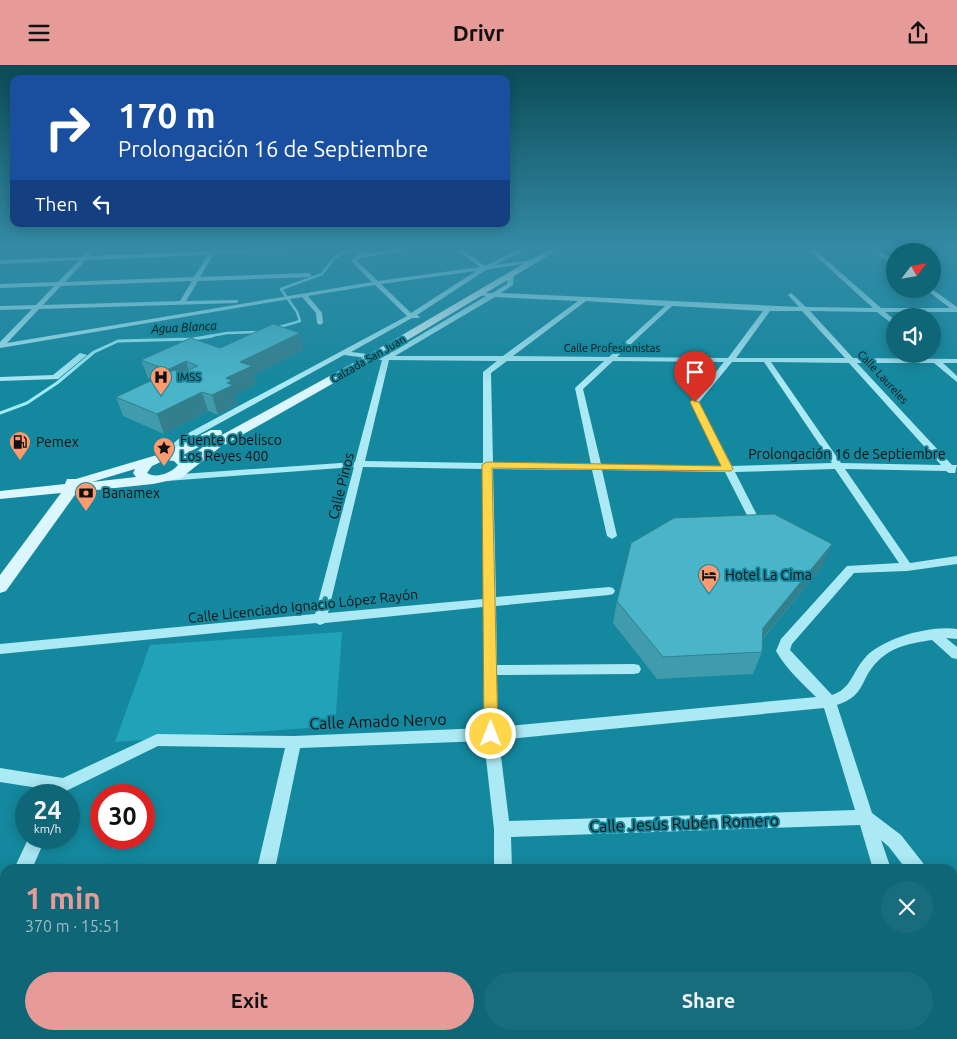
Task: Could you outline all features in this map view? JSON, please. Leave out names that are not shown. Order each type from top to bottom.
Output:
[{"type":"main road","name":"Calzada San Juan","points":[[160,479],[182,470],[208,444],[415,317],[457,294]]},
{"type":"main road","name":"Calzada San Juan","points":[[67,486],[208,444],[372,357],[478,294]]},
{"type":"main road","points":[[167,456],[184,460],[185,465],[182,470]]},
{"type":"main road","points":[[149,461],[142,467],[140,473],[144,478],[160,479]]},
{"type":"main road","points":[[0,495],[67,486],[160,479]]},
{"type":"main road","points":[[0,587],[67,486]]},
{"type":"street","points":[[1,344],[50,294]]},
{"type":"street","points":[[169,317],[185,301],[189,294]]},
{"type":"street","points":[[1,344],[311,294]]},
{"type":"street","points":[[389,294],[415,317]]},
{"type":"street","points":[[167,456],[184,439],[342,353],[415,317],[447,294]]},
{"type":"street","points":[[482,294],[768,309],[957,310]]},
{"type":"street","points":[[862,294],[886,316]]},
{"type":"street","name":"Calle Laureles","points":[[791,295],[955,470]]},
{"type":"street","points":[[302,296],[319,313],[320,323]]},
{"type":"street","points":[[386,358],[492,296]]},
{"type":"street","points":[[940,298],[957,310]]},
{"type":"street","points":[[0,309],[185,301],[270,301]]},
{"type":"street","points":[[503,864],[502,829],[491,734],[487,372],[584,301]]},
{"type":"street","points":[[612,536],[598,466],[579,388],[608,359],[670,305]]},
{"type":"street","points":[[757,525],[695,402],[730,360],[768,309]]},
{"type":"street","points":[[0,334],[12,334]]},
{"type":"street","name":"Calle Profesionistas","points":[[342,353],[353,356],[386,358],[886,361]]},
{"type":"street","points":[[0,379],[55,377],[83,355]]},
{"type":"street","name":"Calle Pinos","points":[[320,620],[361,465],[386,358]]},
{"type":"street","points":[[766,360],[907,567]]},
{"type":"street","name":"Calle Profesionistas","points":[[941,361],[957,361]]},
{"type":"street","points":[[938,363],[957,380]]},
{"type":"street","name":"Prolongación 16 de Septiembre","points":[[160,479],[361,465],[598,466],[728,469],[839,467],[955,470]]},
{"type":"street","points":[[880,864],[828,702],[783,651],[786,641],[851,569],[907,567],[957,560]]},
{"type":"street","name":"Calle Licenciado Ignacio López Rayón","points":[[0,649],[610,591]]},
{"type":"street","points":[[949,633],[957,654]]},
{"type":"street","name":"Calle Amado Nervo","points":[[72,784],[156,740],[294,742],[491,734],[828,702],[850,694],[872,658],[897,641],[949,633]]},
{"type":"street","points":[[490,670],[634,669]]},
{"type":"street","points":[[267,864],[294,742]]},
{"type":"street","name":"Calle Amado Nervo","points":[[0,775],[37,784]]},
{"type":"street","points":[[865,817],[895,841],[913,864]]},
{"type":"street","name":"Calle Jesús Rubén Romero","points":[[502,829],[865,817]]},
{"type":"street","points":[[25,864],[32,849]]},
{"type":"shaded area","points":[[342,632],[335,726],[115,742],[150,645]]},
{"type":"building","points":[[273,324],[300,333],[240,362],[252,366],[226,378],[232,381],[227,383],[233,385],[212,395],[202,392],[157,414],[116,397],[174,370],[182,373],[198,366],[186,361],[167,370],[141,360],[191,338],[220,348]]},
{"type":"building","name":"Hotel La Cima","points":[[774,514],[832,544],[763,628],[762,652],[663,657],[617,601],[631,543],[674,518]]},
{"type":"waterway","name":"Agua Blanca","points":[[276,328],[300,321],[297,312],[285,294]]},
{"type":"waterway","name":"Agua Blanca","points":[[205,337],[227,333],[259,332]]},
{"type":"waterway","name":"Agua Blanca","points":[[0,413],[27,403],[57,383],[94,352],[118,341],[193,339],[212,336]]},
{"type":"place","name":"IMSS","points":[[161,396]]},
{"type":"place","name":"Pemex","points":[[20,461]]},
{"type":"place","name":"Fuente Obelisco Los Reyes 400","points":[[164,467]]},
{"type":"place","name":"Banamex","points":[[86,512]]},
{"type":"place","name":"Hotel La Cima","points":[[709,594]]},
{"type":"route","points":[[491,734],[487,465],[728,469],[695,402]]}]
